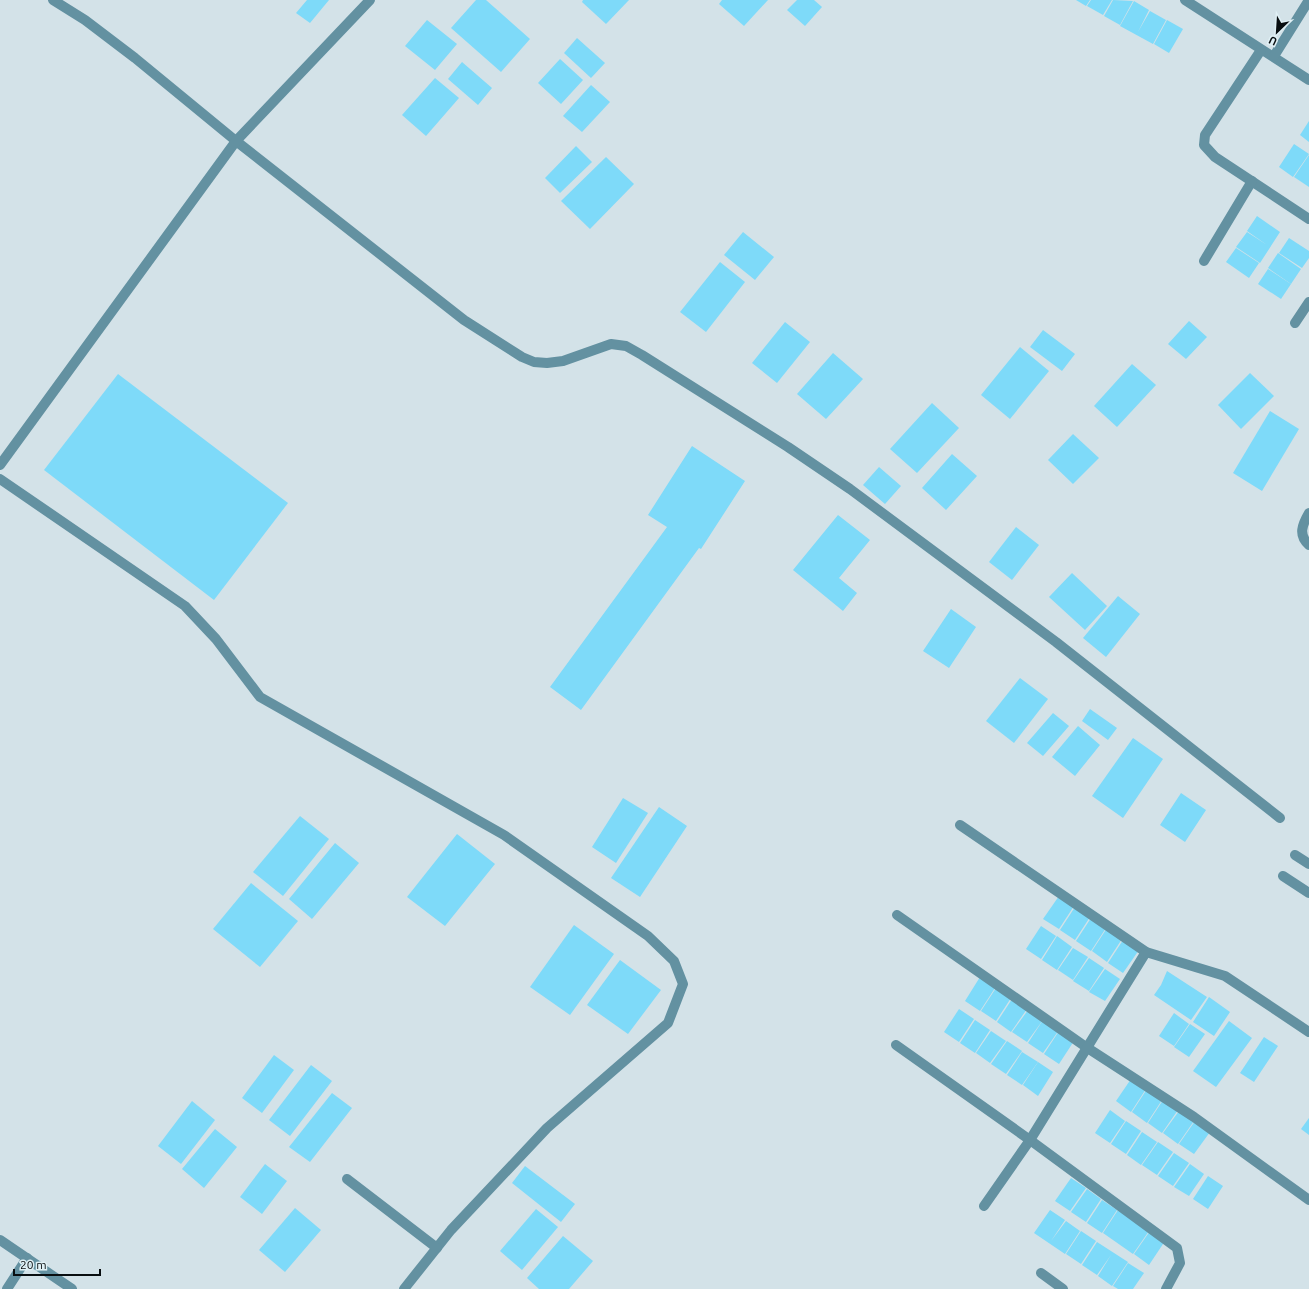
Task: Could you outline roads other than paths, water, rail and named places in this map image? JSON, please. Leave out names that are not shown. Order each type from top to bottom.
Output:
[{"type":"street","points":[[53,0],[86,20],[236,141],[464,320],[522,357],[534,362],[547,363],[563,361],[611,344],[626,346],[788,447],[850,489],[1056,642],[1280,818]]},
{"type":"street","points":[[0,464],[236,141],[370,0]]},
{"type":"street","points":[[1185,0],[1309,80]]},
{"type":"street","points":[[1274,56],[1309,0]]},
{"type":"street","points":[[1261,50],[1205,135],[1204,145],[1215,158],[1309,219]]},
{"type":"street","points":[[1204,261],[1252,181]]},
{"type":"street","points":[[1294,323],[1309,302]]},
{"type":"street","points":[[0,479],[185,606],[216,639],[260,697],[504,835],[648,936],[674,961],[683,984],[668,1023],[547,1128],[451,1230],[404,1289]]},
{"type":"street","points":[[1309,513],[1301,529],[1304,540],[1309,545]]},
{"type":"street","points":[[960,824],[1146,952],[1225,976],[1309,1032]]},
{"type":"street","points":[[1295,855],[1309,864]]},
{"type":"street","points":[[1283,876],[1309,893]]},
{"type":"street","points":[[897,914],[1086,1047],[1194,1117],[1309,1200]]},
{"type":"street","points":[[984,1206],[1030,1140],[1146,952]]},
{"type":"street","points":[[896,1046],[1030,1140],[1177,1248],[1180,1263],[1166,1289]]},
{"type":"street","points":[[347,1179],[436,1248]]},
{"type":"street","points":[[0,1240],[72,1289]]},
{"type":"street","points":[[7,1289],[27,1258]]},
{"type":"street","points":[[1041,1273],[1063,1289]]}]
